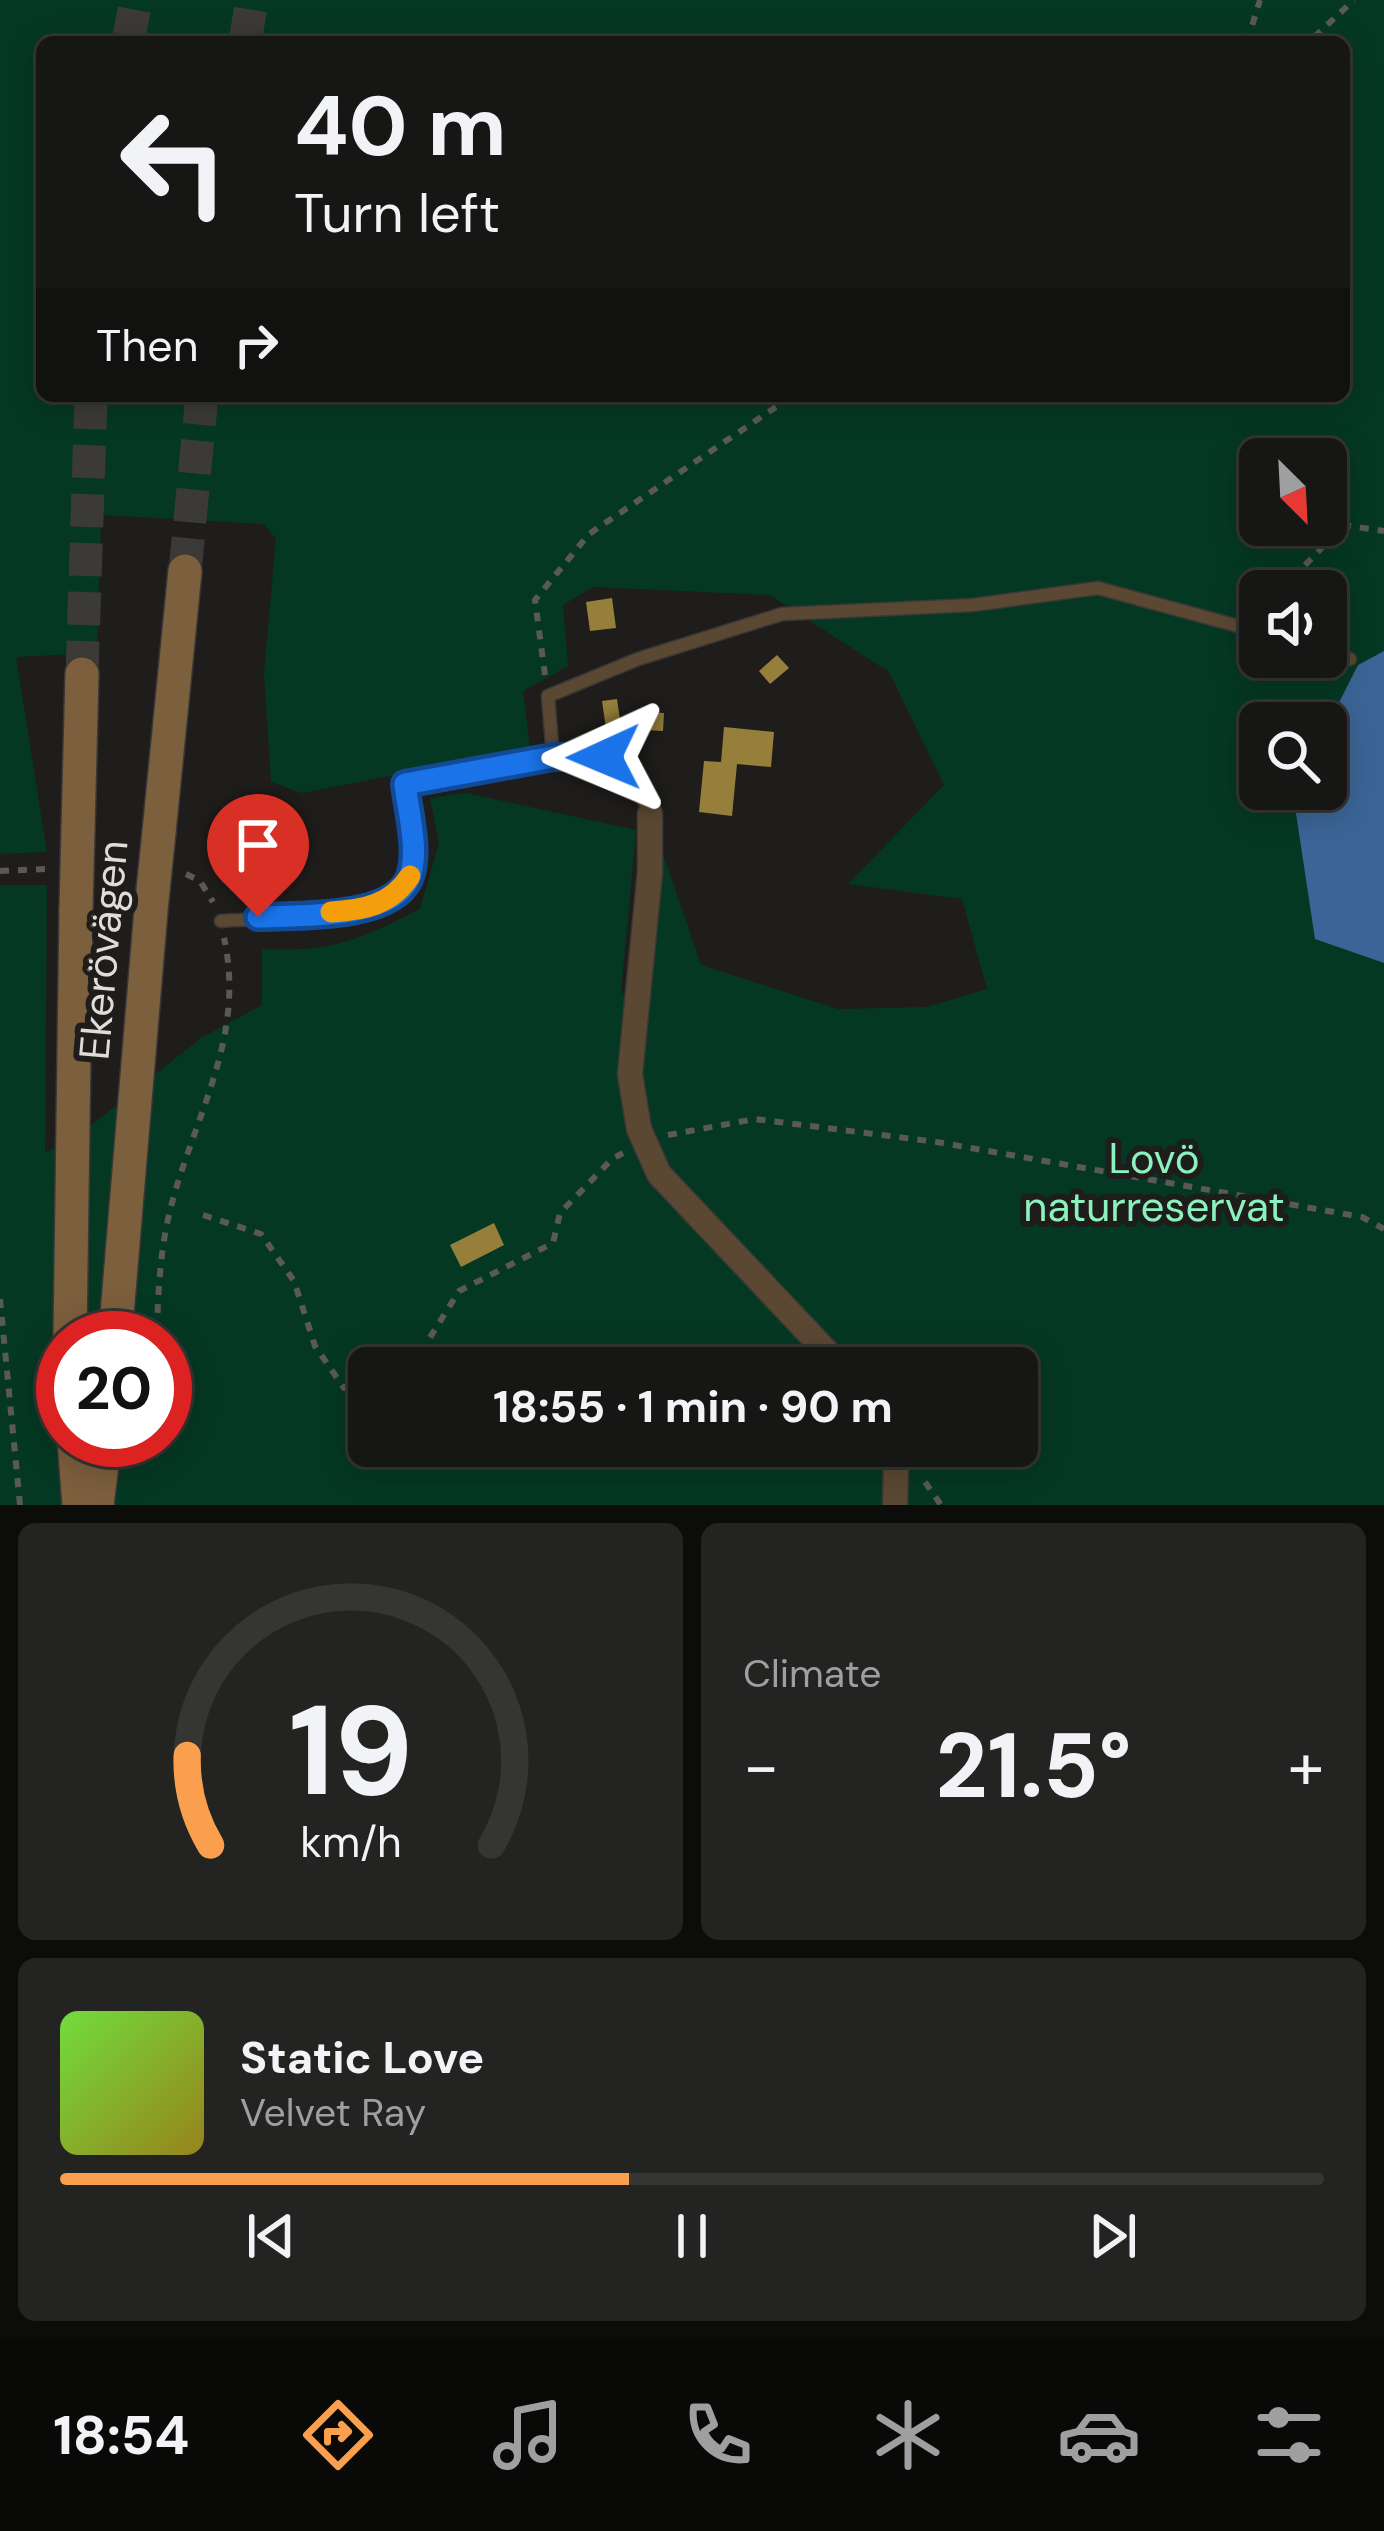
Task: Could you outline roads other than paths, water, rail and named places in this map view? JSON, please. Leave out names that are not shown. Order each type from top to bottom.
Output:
[{"type":"main road","name":"Ekerövägen","points":[[118,1311],[185,571]]},
{"type":"main road","name":"Ekerövägen","points":[[70,1311],[82,674]]},
{"type":"main road","points":[[76,1467],[79,1505]]},
{"type":"main road","points":[[97,1505],[102,1467]]},
{"type":"street","points":[[650,814],[650,872],[630,1074],[644,1141],[659,1174],[822,1347]]},
{"type":"street","points":[[895,1505],[896,1467]]},
{"type":"lane","points":[[553,757],[548,696],[638,659],[782,614],[973,604],[1098,588],[1239,626]]},
{"type":"lane","points":[[221,921],[358,910],[399,892],[410,876],[412,838],[405,784],[553,757],[604,757],[637,785],[650,814]]},
{"type":"water","points":[[1384,651],[1384,963],[1315,939],[1295,810],[1347,810],[1347,702],[1339,702],[1358,665]]},
{"type":"tunnel","points":[[129,36],[136,0]]},
{"type":"tunnel","points":[[246,36],[252,0]]},
{"type":"tunnel","points":[[82,674],[91,402]]},
{"type":"tunnel","points":[[185,571],[201,402]]},
{"type":"park label","name":"Lovö naturreservat","points":[[1154,1182]]}]
